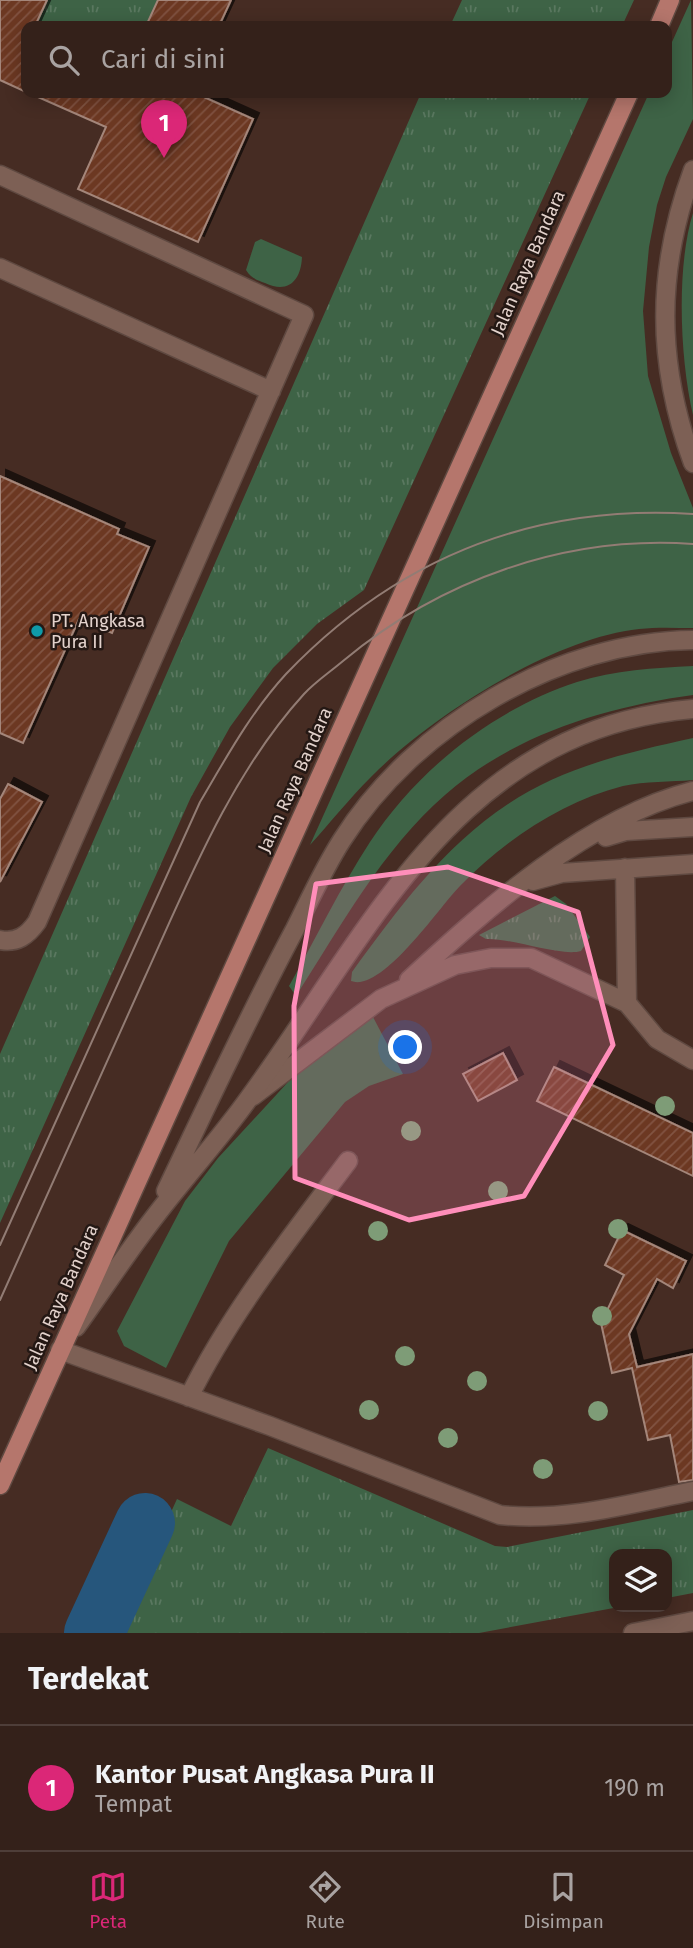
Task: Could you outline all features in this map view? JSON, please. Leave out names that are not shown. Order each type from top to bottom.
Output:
[{"type":"main road","points":[[661,21],[670,0]]},
{"type":"main road","name":"Jalan Raya Bandara","points":[[0,1485],[627,98]]},
{"type":"street","points":[[693,170],[676,215],[665,275],[664,340],[671,384],[693,463]]},
{"type":"street","points":[[0,175],[304,315],[37,922],[29,933],[19,939],[0,940]]},
{"type":"street","points":[[0,268],[271,391]]},
{"type":"street","points":[[152,1220],[290,937],[342,839],[376,795],[415,755],[457,722],[502,693],[598,655],[644,642],[693,640]]},
{"type":"street","points":[[693,709],[616,721],[517,768],[471,804],[437,837],[400,882],[248,1100],[152,1220],[60,1350],[500,1515],[536,1519],[577,1514],[693,1491]]},
{"type":"street","points":[[248,1100],[344,1025],[399,989],[514,888],[564,853],[647,807],[693,791]]},
{"type":"street","points":[[564,853],[626,831],[693,827]]},
{"type":"street","points":[[514,888],[562,873],[693,864]]},
{"type":"street","points":[[625,868],[627,1003]]},
{"type":"street","points":[[399,989],[455,965],[491,958],[531,958],[627,1003],[657,1039],[693,1060]]},
{"type":"street","points":[[190,1397],[205,1365],[245,1301],[348,1161]]},
{"type":"street","points":[[633,1633],[693,1621]]},
{"type":"highlighted area","points":[[448,867],[578,912],[613,1045],[524,1196],[409,1220],[295,1178],[294,1006],[316,884]]},
{"type":"green space","points":[[47,0],[158,0],[148,21],[38,20]]},
{"type":"green space","points":[[462,0],[634,0],[624,21],[452,21]]},
{"type":"green space","points":[[691,0],[693,119],[666,177],[657,205],[649,247],[643,311],[648,376],[671,453],[693,508],[693,628],[646,628],[605,635],[569,647],[495,684],[426,729],[396,753],[363,785],[310,845],[647,98],[672,98],[672,42]]},
{"type":"green space","points":[[419,98],[589,98],[364,590],[317,624],[273,668],[230,727],[191,797],[0,1223],[0,1054]]},
{"type":"green space","points":[[693,213],[693,415],[685,368],[682,286]]},
{"type":"green space","points":[[261,239],[302,257],[299,273],[292,283],[287,286],[273,286],[254,278],[246,270],[255,242]]},
{"type":"green space","points":[[693,666],[693,695],[627,707],[562,727],[500,756],[445,795],[401,840],[382,864],[296,996],[289,986],[370,842],[411,790],[460,745],[516,708],[577,682],[620,672]]},
{"type":"green space","points":[[693,738],[693,780],[623,786],[578,802],[535,825],[477,869],[394,961],[364,981],[351,981],[352,972],[422,881],[484,821],[529,791],[551,780],[597,762]]},
{"type":"green space","points":[[555,896],[566,904],[590,937],[581,951],[561,952],[486,939],[479,935]]},
{"type":"green space","points":[[373,1017],[403,1074],[369,1086],[345,1102],[229,1241],[166,1368],[124,1346],[117,1331],[185,1201],[218,1158],[300,1069],[327,1045]]},
{"type":"green space","points":[[268,1448],[495,1546],[507,1547],[693,1510],[693,1593],[672,1597],[672,1549],[609,1549],[609,1609],[479,1633],[116,1633],[177,1499],[231,1526]]},
{"type":"building","points":[[0,0],[47,0],[37,21],[21,21],[21,90],[0,80]]},
{"type":"building","points":[[158,0],[231,0],[221,21],[148,21]]},
{"type":"building","points":[[40,98],[206,98],[253,119],[198,242],[78,189],[106,127]]},
{"type":"building","name":"PT. Angkasa Pura II","points":[[0,476],[119,529],[117,534],[149,547],[112,633],[79,619],[23,743],[0,733]]},
{"type":"building","points":[[8,784],[42,802],[0,882],[0,799]]},
{"type":"building","points":[[503,1053],[517,1080],[478,1101],[463,1074]]},
{"type":"building","points":[[554,1067],[693,1133],[693,1176],[537,1101]]},
{"type":"building","points":[[622,1230],[686,1261],[673,1288],[657,1279],[629,1334],[637,1367],[693,1354],[693,1480],[679,1482],[670,1435],[648,1440],[632,1368],[612,1373],[601,1323],[624,1275],[605,1265]]},
{"type":"waterway","points":[[94,1633],[145,1523]]},
{"type":"tram line","points":[[0,1245],[200,802],[250,720],[286,674],[329,633],[374,599],[421,570],[471,547],[523,530],[578,518],[634,513],[693,514]]},
{"type":"tram line","points":[[0,1300],[213,830],[254,759],[304,694],[381,632],[421,607],[506,569],[598,547],[645,543],[693,544]]},
{"type":"place","name":"Kantor Pusat Angkasa Pura II","points":[[164,158]]},
{"type":"place","name":"PT. Angkasa Pura II","points":[[37,631]]}]
